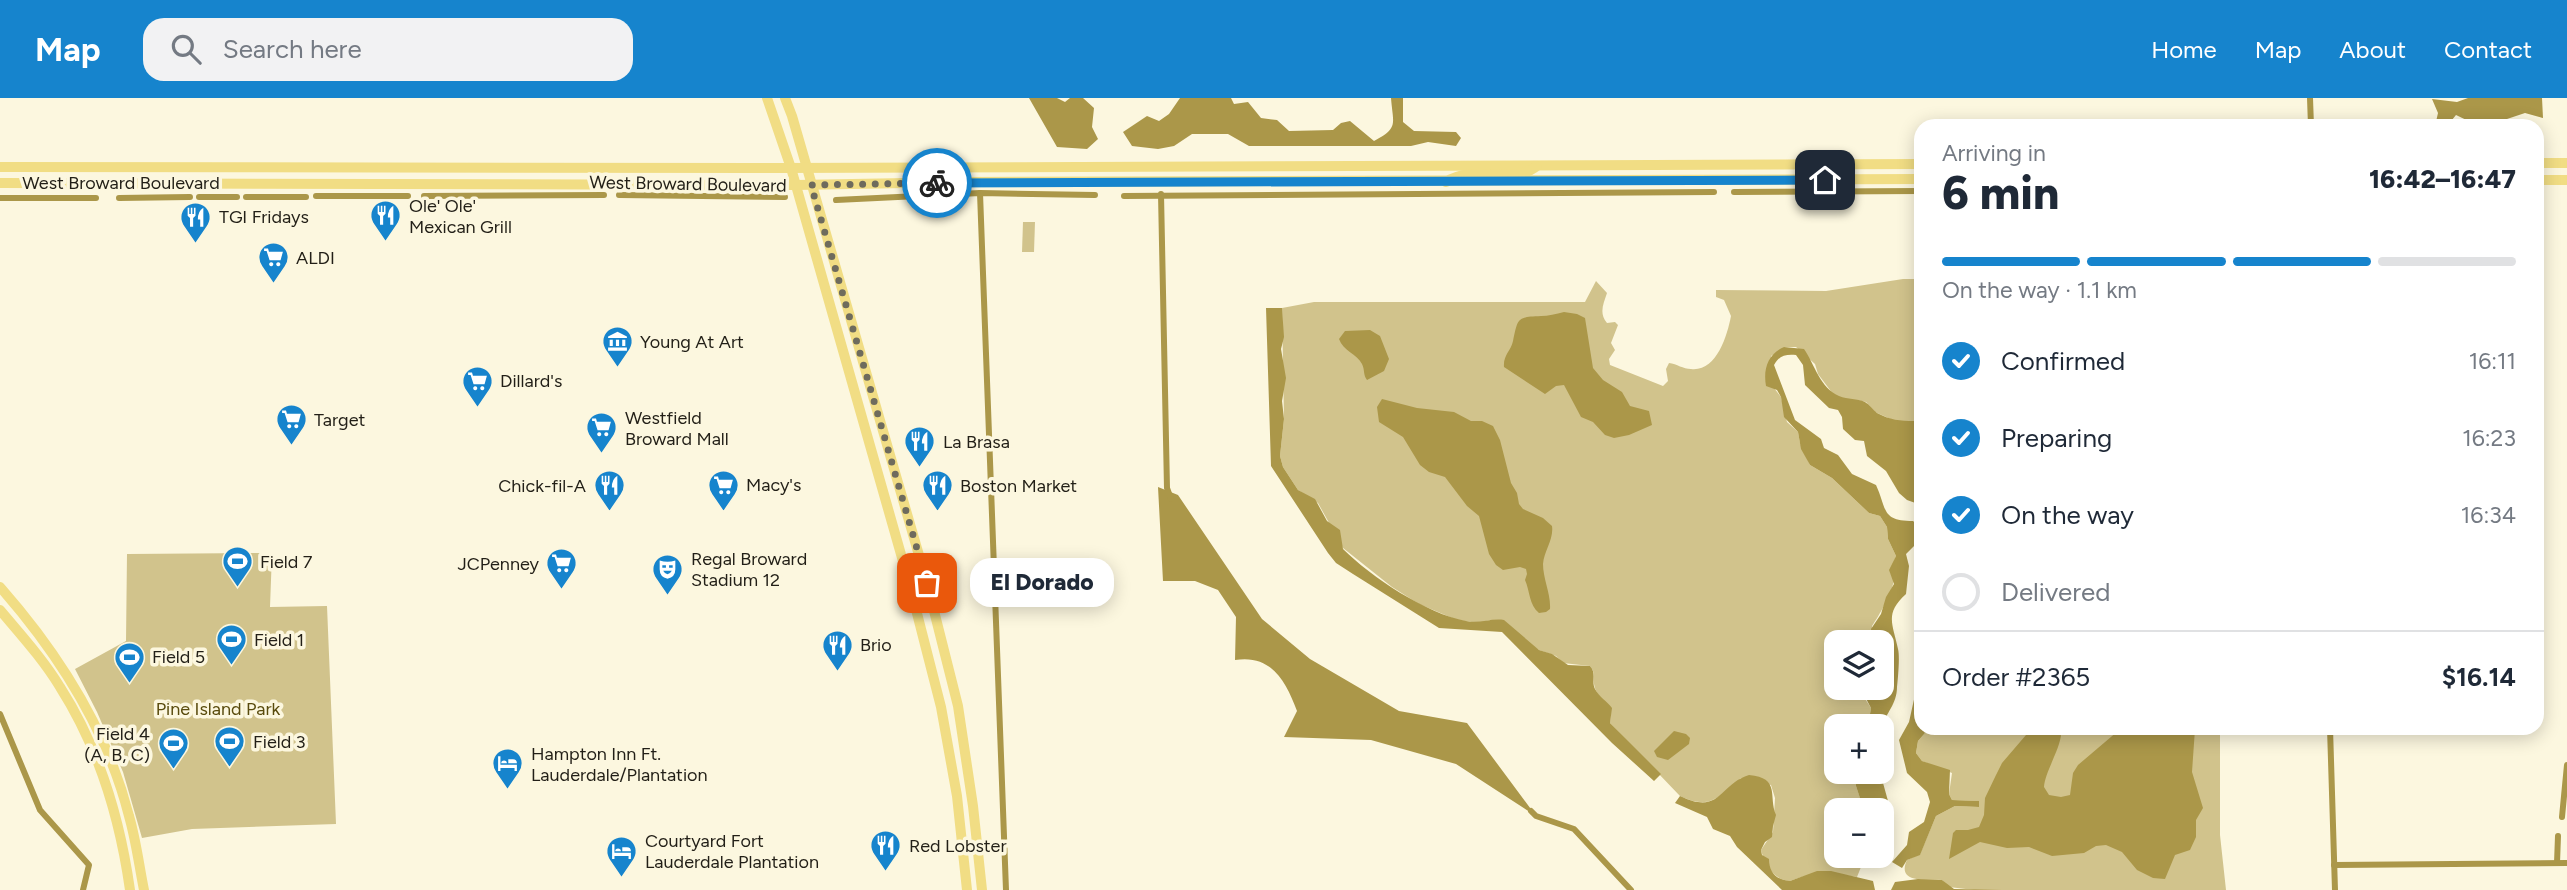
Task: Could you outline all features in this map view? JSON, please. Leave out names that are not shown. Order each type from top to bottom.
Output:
[{"type":"main road","points":[[767,98],[791,168],[886,500],[941,707],[956,786],[967,890]]},
{"type":"main road","points":[[785,98],[936,620],[958,706],[982,890]]},
{"type":"main road","points":[[2544,163],[2567,163]]},
{"type":"main road","points":[[1801,180],[1811,173],[1855,173],[1870,164]]},
{"type":"main road","name":"West Broward Boulevard","points":[[0,167],[791,168],[1914,164]]},
{"type":"main road","points":[[1446,182],[1458,174],[1527,174],[1537,166]]},
{"type":"main road","points":[[1213,182],[1232,167]]},
{"type":"main road","name":"West Broward Boulevard","points":[[0,183],[796,186],[1914,180]]},
{"type":"main road","points":[[2544,180],[2567,180]]},
{"type":"main road","points":[[835,324],[843,331],[860,387],[873,399]]},
{"type":"main road","points":[[886,500],[901,513],[929,612],[936,620]]},
{"type":"main road","points":[[0,587],[45,642],[82,699],[113,765],[129,815],[144,890]]},
{"type":"main road","points":[[0,610],[43,663],[70,705],[102,771],[116,817],[130,890]]},
{"type":"main road","points":[[70,705],[82,699]]},
{"type":"main road","points":[[960,826],[978,845]]},
{"type":"green space","points":[[1023,222],[1035,222],[1034,252],[1022,252]]},
{"type":"green space","points":[[1914,279],[1914,421],[1895,421],[1875,412],[1866,402],[1848,401],[1833,394],[1818,374],[1815,364],[1796,347],[1785,347],[1771,356],[1774,388],[1781,397],[1787,422],[1798,432],[1810,465],[1832,478],[1869,513],[1880,516],[1887,527],[1888,539],[1896,556],[1890,572],[1894,579],[1891,590],[1872,630],[1824,630],[1824,700],[1866,700],[1871,708],[1870,714],[1824,714],[1824,784],[1856,784],[1860,798],[1824,798],[1824,868],[1861,868],[1857,877],[1823,873],[1790,881],[1779,878],[1767,866],[1761,850],[1773,832],[1775,798],[1771,785],[1741,778],[1720,796],[1707,802],[1680,796],[1610,723],[1611,711],[1596,691],[1594,673],[1590,666],[1563,663],[1556,656],[1539,650],[1490,620],[1479,623],[1457,620],[1419,604],[1392,587],[1343,548],[1318,503],[1298,490],[1283,467],[1280,456],[1284,419],[1282,308],[1314,302],[1585,302],[1596,281],[1607,293],[1602,309],[1603,316],[1607,323],[1615,322],[1618,325],[1611,343],[1615,350],[1609,359],[1610,365],[1663,386],[1668,381],[1666,369],[1669,363],[1688,369],[1700,368],[1707,365],[1719,352],[1731,316],[1724,300],[1716,297],[1716,290],[1826,291]]},
{"type":"green space","name":"Pine Island Park","points":[[272,553],[270,607],[327,606],[336,824],[192,829],[142,838],[123,772],[75,669],[126,641],[127,554]]},
{"type":"green space","points":[[1923,735],[2220,735],[2220,835],[2226,890],[1974,890],[1949,887],[1942,880],[1909,877],[1905,868],[1907,860],[1920,854],[1936,816],[1955,806],[1979,807],[1978,801],[1952,800],[1949,794],[1952,773],[1922,761],[1916,753],[1918,741]]},
{"type":"shaded area","points":[[1029,98],[1057,98],[1065,102],[1070,98],[1083,98],[1094,108],[1092,127],[1098,139],[1087,149],[1057,147]]},
{"type":"shaded area","points":[[1180,98],[1231,98],[1234,104],[1248,102],[1261,118],[1277,120],[1289,131],[1333,130],[1341,123],[1350,121],[1374,141],[1391,129],[1393,124],[1391,98],[1403,98],[1403,122],[1414,131],[1456,132],[1461,138],[1456,146],[1428,142],[1411,146],[1249,146],[1228,134],[1192,134],[1174,146],[1158,149],[1132,146],[1123,132],[1147,116],[1159,121],[1169,114]]},
{"type":"shaded area","points":[[2468,98],[2542,98],[2543,118],[2525,113],[2507,119],[2464,119],[2456,115],[2453,119],[2437,119],[2438,113],[2432,99],[2457,102]]},
{"type":"shaded area","points":[[1266,308],[1282,308],[1284,337],[1281,349],[1286,378],[1282,401],[1284,419],[1280,456],[1283,467],[1298,490],[1315,499],[1327,521],[1340,530],[1343,549],[1384,582],[1417,603],[1471,622],[1504,620],[1539,650],[1552,654],[1568,665],[1590,666],[1595,689],[1612,708],[1610,723],[1661,774],[1654,781],[1612,743],[1502,632],[1439,628],[1336,563],[1271,466]]},
{"type":"shaded area","points":[[1564,312],[1585,318],[1593,368],[1603,380],[1622,392],[1630,406],[1649,411],[1652,425],[1629,435],[1614,438],[1605,435],[1593,422],[1581,417],[1564,385],[1556,386],[1545,394],[1504,367],[1520,320]]},
{"type":"shaded area","points":[[1370,330],[1380,336],[1389,359],[1384,371],[1367,380],[1360,361],[1339,339],[1345,331]]},
{"type":"shaded area","points":[[1784,347],[1804,349],[1822,382],[1832,392],[1865,402],[1886,417],[1914,421],[1914,502],[1899,493],[1886,471],[1867,456],[1864,441],[1855,440],[1843,429],[1838,410],[1829,408],[1805,385],[1803,365],[1796,355],[1783,356],[1774,365],[1795,420],[1821,439],[1824,448],[1838,455],[1852,474],[1876,485],[1890,516],[1914,522],[1914,546],[1906,554],[1909,566],[1906,594],[1892,614],[1894,630],[1871,629],[1894,584],[1889,570],[1896,556],[1888,539],[1887,527],[1880,516],[1869,513],[1832,478],[1810,465],[1801,449],[1798,432],[1784,417],[1781,397],[1777,390],[1766,386],[1765,374],[1774,354]]},
{"type":"shaded area","points":[[1382,399],[1417,408],[1454,412],[1471,421],[1482,421],[1493,426],[1500,440],[1519,504],[1552,526],[1552,536],[1543,564],[1550,609],[1539,613],[1533,606],[1525,580],[1526,569],[1520,567],[1503,570],[1496,565],[1489,554],[1479,516],[1467,506],[1445,477],[1429,472],[1420,465],[1403,437],[1379,422],[1377,407]]},
{"type":"shaded area","points":[[1158,487],[1178,495],[1262,619],[1310,659],[1399,711],[1467,723],[1536,816],[1456,764],[1371,740],[1284,737],[1297,711],[1293,700],[1276,672],[1268,666],[1248,659],[1235,660],[1236,617],[1218,590],[1195,581],[1163,581]]},
{"type":"shaded area","points":[[1894,631],[1899,657],[1897,693],[1893,703],[1888,714],[1870,714],[1871,708],[1867,700],[1894,700]]},
{"type":"shaded area","points":[[1914,700],[1914,735],[1923,735],[1918,741],[1916,753],[1922,761],[1950,770],[1949,794],[1952,800],[1979,801],[1979,807],[1955,806],[1936,816],[1920,855],[1907,860],[1902,868],[1894,863],[1894,860],[1907,845],[1909,832],[1924,822],[1930,802],[1927,792],[1907,773],[1899,740],[1909,722]]},
{"type":"shaded area","points":[[1674,731],[1686,734],[1690,738],[1689,744],[1668,760],[1657,757],[1654,751]]},
{"type":"shaded area","points":[[2026,735],[2061,735],[2044,787],[2049,795],[2061,797],[2070,795],[2073,773],[2078,765],[2113,735],[2195,735],[2192,772],[2203,808],[2196,820],[2196,837],[2190,850],[2175,855],[2165,879],[2153,878],[2137,870],[2122,852],[2106,845],[2096,846],[2084,853],[2052,856],[2029,847],[2007,848],[1980,842],[1949,859],[1953,833],[1956,830],[1979,827],[1984,815],[1985,798],[2002,763]]},
{"type":"shaded area","points":[[1749,775],[1766,780],[1772,789],[1776,815],[1772,837],[1765,842],[1761,850],[1762,855],[1769,859],[1774,874],[1790,881],[1817,871],[1831,871],[1873,881],[1875,890],[1782,890],[1737,847],[1730,836],[1713,829],[1707,817],[1675,803],[1680,796],[1694,801],[1712,801],[1739,779]]},
{"type":"shaded area","points":[[1883,784],[1887,798],[1860,798],[1856,786]]},
{"type":"shaded area","points":[[1942,880],[1954,889],[2002,890],[1891,890],[1895,882]]},
{"type":"waterway","points":[[2310,98],[2311,119]]},
{"type":"waterway","points":[[1734,192],[1914,191]]},
{"type":"waterway","points":[[1124,196],[1714,192]]},
{"type":"waterway","points":[[980,193],[1006,890]]},
{"type":"waterway","points":[[836,200],[980,193],[1095,195]]},
{"type":"waterway","points":[[1161,194],[1167,488],[1171,499]]},
{"type":"waterway","points":[[424,196],[604,195]]},
{"type":"waterway","points":[[619,195],[785,197]]},
{"type":"waterway","points":[[316,196],[408,196]]},
{"type":"waterway","points":[[119,198],[190,197]]},
{"type":"waterway","points":[[199,197],[237,197]]},
{"type":"waterway","points":[[246,197],[306,197]]},
{"type":"waterway","points":[[0,198],[96,198]]},
{"type":"waterway","points":[[0,714],[40,810],[89,865],[83,890]]},
{"type":"waterway","points":[[2330,735],[2335,890]]},
{"type":"waterway","points":[[2562,817],[2567,765]]},
{"type":"waterway","points":[[1531,811],[1536,816],[1574,829],[1631,890]]},
{"type":"waterway","points":[[2557,863],[2558,836]]},
{"type":"waterway","points":[[2334,865],[2567,863]]},
{"type":"way so far","points":[[927,583],[811,185],[937,183]]},
{"type":"place","name":"Ole' Ole' Mexican Grill","points":[[386,243]]},
{"type":"place","name":"TGI Fridays","points":[[196,244]]},
{"type":"place","name":"ALDI","points":[[273,285]]},
{"type":"place","name":"Young At Art","points":[[617,369]]},
{"type":"place","name":"Dillard's","points":[[477,408]]},
{"type":"place","name":"Target","points":[[291,447]]},
{"type":"place","name":"Westfield Broward Mall","points":[[602,455]]},
{"type":"place","name":"La Brasa","points":[[920,469]]},
{"type":"place","name":"Macy's","points":[[723,512]]},
{"type":"place","name":"Chick-fil-A","points":[[609,513]]},
{"type":"place","name":"Boston Market","points":[[937,513]]},
{"type":"place","name":"El Dorado","points":[[927,583]]},
{"type":"place","name":"Field 7","points":[[237,589]]},
{"type":"place","name":"JCPenney","points":[[562,591]]},
{"type":"place","name":"Regal Broward Stadium 12","points":[[668,596]]},
{"type":"place","name":"Field 1","points":[[231,667]]},
{"type":"place","name":"Brio","points":[[837,672]]},
{"type":"place","name":"Field 5","points":[[129,684]]},
{"type":"place","name":"Field 3","points":[[230,769]]},
{"type":"place","name":"Field 4 (A, B, C)","points":[[173,771]]},
{"type":"place","name":"Hampton Inn Ft. Lauderdale/Plantation","points":[[508,791]]},
{"type":"place","name":"Red Lobster","points":[[886,873]]},
{"type":"place","name":"Courtyard Fort Lauderdale Plantation","points":[[622,878]]},
{"type":"route","points":[[937,183],[1825,180]]}]
